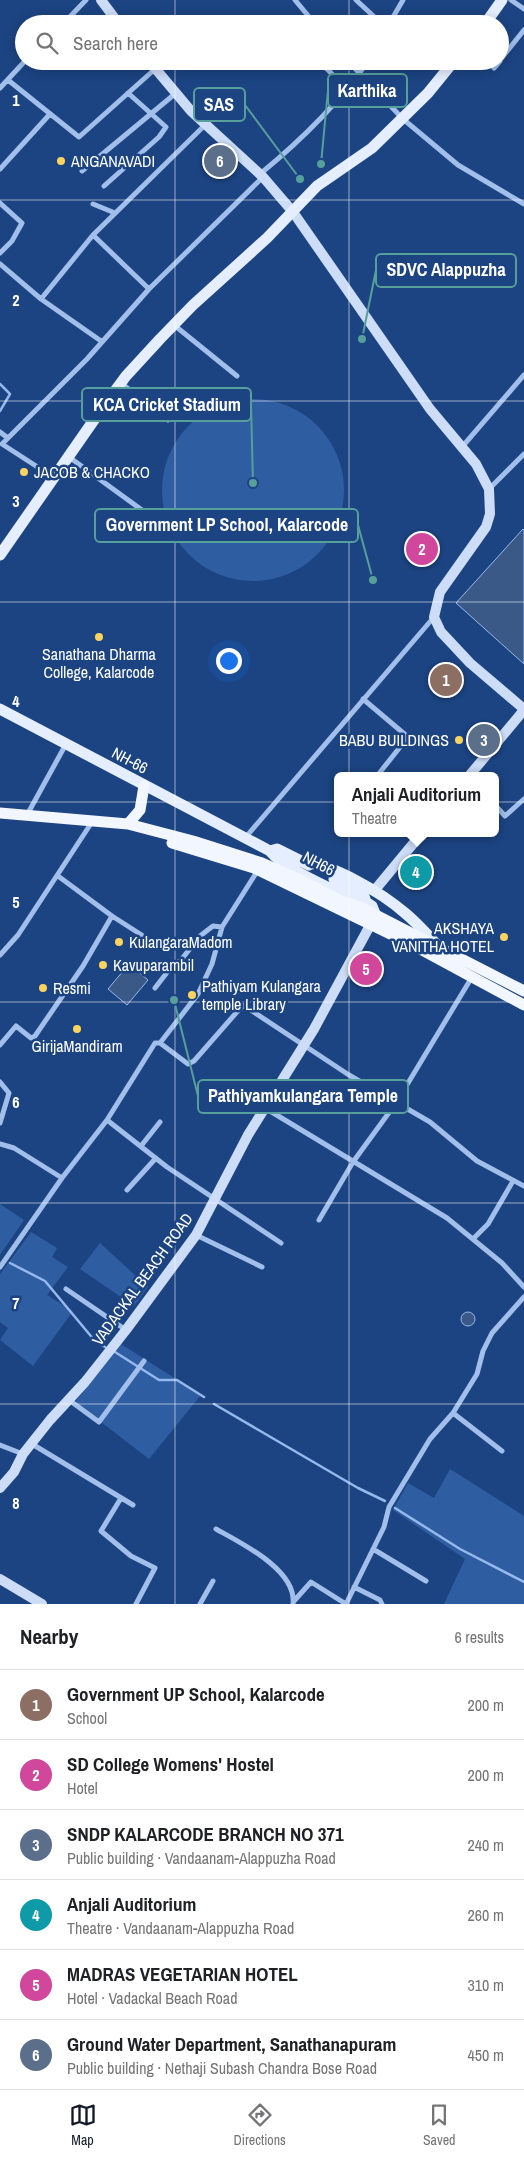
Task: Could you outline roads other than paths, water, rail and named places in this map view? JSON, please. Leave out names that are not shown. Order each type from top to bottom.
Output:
[{"type":"highway","points":[[128,824],[140,810],[144,786]]},
{"type":"highway","name":"NH66","points":[[0,813],[128,824],[225,850],[262,863],[373,920],[524,1005]]},
{"type":"highway","name":"NH66","points":[[92,820],[259,870],[373,920],[438,945],[524,991]]},
{"type":"main road","points":[[101,0],[112,15]]},
{"type":"main road","points":[[491,15],[502,0]]},
{"type":"main road","points":[[156,70],[205,125],[261,176],[293,212],[425,402],[476,464],[489,489],[490,514],[486,528],[440,592],[434,617],[440,632],[470,663],[524,710],[472,772]]},
{"type":"main road","points":[[0,555],[53,477],[121,383],[174,324],[293,212],[317,186],[372,148],[403,119],[446,70]]},
{"type":"main road","name":"NH-66","points":[[0,709],[245,838]]},
{"type":"main road","points":[[374,892],[419,837]]},
{"type":"main road","name":"NH66","points":[[245,838],[270,851],[275,857],[304,874],[360,903],[366,902]]},
{"type":"main road","points":[[270,851],[277,849],[364,896],[366,902],[372,906],[373,920]]},
{"type":"main road","points":[[303,862],[325,866],[374,892],[405,912],[438,945]]},
{"type":"main road","name":"VADACKAL BEACH ROAD","points":[[0,1488],[14,1472],[24,1454],[126,1330],[196,1235],[265,1108],[304,1046],[373,920]]},
{"type":"main road","points":[[0,1579],[42,1604]]},
{"type":"street","points":[[72,15],[86,0]]},
{"type":"street","points":[[295,0],[308,15]]},
{"type":"street","points":[[356,0],[372,15]]},
{"type":"street","points":[[394,15],[403,0]]},
{"type":"street","points":[[511,0],[524,9]]},
{"type":"street","points":[[509,49],[524,30]]},
{"type":"street","points":[[0,88],[17,70]]},
{"type":"street","points":[[8,80],[79,137],[128,93],[148,70]]},
{"type":"street","points":[[327,70],[347,89]]},
{"type":"street","points":[[356,70],[403,119],[458,165],[524,204]]},
{"type":"street","points":[[53,477],[2,444],[87,359],[149,289],[347,89],[362,70]]},
{"type":"street","points":[[104,186],[159,137],[166,128],[128,93]]},
{"type":"street","points":[[82,171],[176,93]]},
{"type":"street","points":[[0,170],[50,114]]},
{"type":"street","points":[[41,299],[93,235],[205,125]]},
{"type":"street","points":[[0,203],[22,223],[12,241],[0,253]]},
{"type":"street","points":[[93,204],[115,213]]},
{"type":"street","points":[[93,235],[149,289]]},
{"type":"street","points":[[0,264],[41,299],[101,341]]},
{"type":"street","points":[[174,324],[237,376]]},
{"type":"street","points":[[462,447],[524,375]]},
{"type":"street","points":[[121,383],[168,420]]},
{"type":"street","points":[[0,432],[8,438]]},
{"type":"street","points":[[489,489],[524,454]]},
{"type":"street","points":[[69,457],[168,530]]},
{"type":"street","points":[[245,838],[434,617]]},
{"type":"street","points":[[363,698],[408,737],[380,772]]},
{"type":"street","points":[[27,816],[66,743]]},
{"type":"street","points":[[499,808],[506,816],[524,799]]},
{"type":"street","points":[[0,955],[18,935],[58,876],[92,820]]},
{"type":"street","points":[[0,1267],[62,1178],[107,1120],[153,1047],[160,1043],[198,994],[212,964],[222,927],[259,870]]},
{"type":"street","points":[[58,876],[112,916],[151,941]]},
{"type":"street","points":[[0,1045],[16,1026],[31,1038],[35,1036],[83,966],[112,916]]},
{"type":"street","points":[[155,988],[200,936],[213,926],[222,927]]},
{"type":"street","points":[[319,1220],[353,1162],[396,1103],[473,977]]},
{"type":"street","points":[[160,1043],[188,1064],[194,1061],[243,1005],[304,1046],[430,1122],[477,1162],[524,1186]]},
{"type":"street","points":[[0,1082],[10,1093],[0,1123]]},
{"type":"street","points":[[265,1108],[412,1196],[472,1238],[502,1263],[524,1287]]},
{"type":"street","points":[[107,1120],[156,1158],[281,1243]]},
{"type":"street","points":[[141,1146],[160,1122]]},
{"type":"street","points":[[0,1144],[14,1148],[62,1178]]},
{"type":"street","points":[[127,1190],[156,1158]]},
{"type":"street","points":[[472,1238],[488,1224],[513,1180]]},
{"type":"street","points":[[196,1235],[262,1267]]},
{"type":"street","points":[[66,1289],[126,1330]]},
{"type":"street","points":[[294,1603],[311,1582],[346,1604],[384,1527],[389,1507],[430,1439],[453,1413],[477,1374],[483,1351],[492,1333],[523,1300]]},
{"type":"street","points":[[68,1399],[99,1422],[141,1365]]},
{"type":"street","points":[[453,1413],[502,1450]]},
{"type":"street","points":[[32,1444],[134,1505]]},
{"type":"street","points":[[0,1445],[24,1454]]},
{"type":"street","points":[[121,1498],[101,1531],[131,1556],[156,1568],[136,1604]]},
{"type":"street","points":[[216,1529],[254,1551],[284,1576],[293,1590],[294,1603]]},
{"type":"street","points":[[373,1549],[426,1581]]},
{"type":"street","points":[[200,1604],[213,1581]]},
{"type":"street","points":[[354,1587],[380,1600],[382,1604]]},
{"type":"waterway","points":[[0,384],[10,394],[0,411]]},
{"type":"waterway","points":[[10,1263],[45,1281],[95,1341],[105,1347]]},
{"type":"waterway","points":[[115,1352],[159,1380],[177,1380],[204,1397]]},
{"type":"waterway","points":[[214,1404],[358,1488],[385,1501]]},
{"type":"waterway","points":[[395,1508],[460,1549],[524,1582]]},
{"type":"place","name":"ANGANAVADI","points":[[61,161]]},
{"type":"place","name":"Ground Water Department, Sanathanapuram","points":[[220,161]]},
{"type":"place","name":"Karthika","points":[[321,164]]},
{"type":"place","name":"SAS","points":[[300,179]]},
{"type":"place","name":"SDVC Alappuzha","points":[[362,339]]},
{"type":"place","name":"JACOB & CHACKO","points":[[24,472]]},
{"type":"place","name":"KCA Cricket Stadium","points":[[253,483]]},
{"type":"place","name":"SD College Womens' Hostel","points":[[422,549]]},
{"type":"place","name":"Government LP School, Kalarcode","points":[[373,580]]},
{"type":"place","name":"Sanathana Dharma College, Kalarcode","points":[[99,637]]},
{"type":"place","name":"Government UP School, Kalarcode","points":[[446,680]]},
{"type":"place","name":"BABU BUILDINGS","points":[[459,740]]},
{"type":"place","name":"SNDP KALARCODE BRANCH NO 371","points":[[484,740]]},
{"type":"place","name":"Anjali Auditorium","points":[[416,872]]},
{"type":"place","name":"AKSHAYA VANITHA HOTEL","points":[[504,937]]},
{"type":"place","name":"KulangaraMadom","points":[[119,942]]},
{"type":"place","name":"Kavuparambil","points":[[103,965]]},
{"type":"place","name":"MADRAS VEGETARIAN HOTEL","points":[[366,969]]},
{"type":"place","name":"Resmi","points":[[43,988]]},
{"type":"place","name":"Pathiyam Kulangara temple Library","points":[[192,995]]},
{"type":"place","name":"Pathiyamkulangara Temple","points":[[174,1000]]},
{"type":"place","name":"GirijaMandiram","points":[[77,1029]]}]
